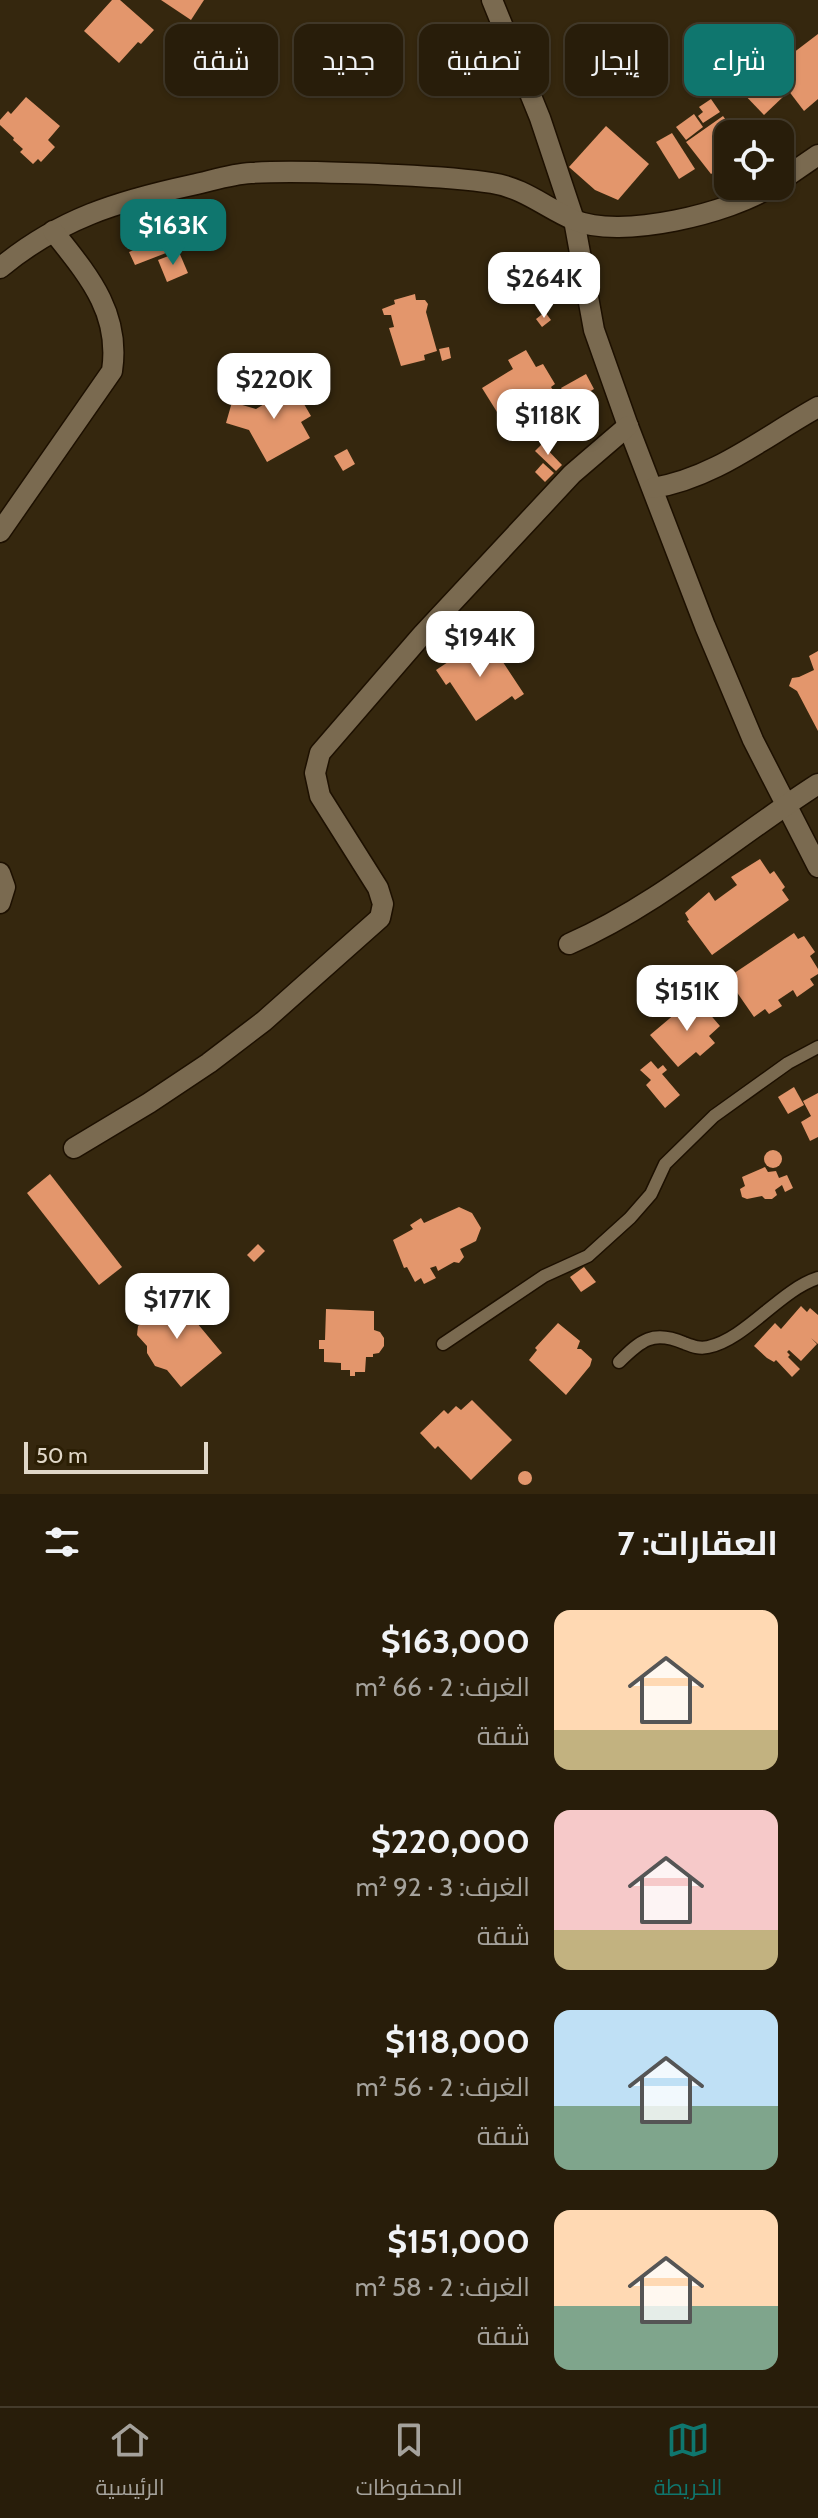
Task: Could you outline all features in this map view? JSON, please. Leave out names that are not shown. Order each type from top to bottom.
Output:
[{"type":"street","points":[[492,0],[540,118],[574,220],[594,330],[628,426],[741,712],[818,867]]},
{"type":"street","points":[[794,171],[818,155]]},
{"type":"street","points":[[0,268],[53,231],[87,214],[140,196],[248,173],[360,174],[491,183],[511,187],[591,226],[679,221],[738,200]]},
{"type":"street","points":[[0,532],[112,371],[116,347],[96,285],[53,231]]},
{"type":"street","points":[[653,488],[685,481],[723,465],[818,407]]},
{"type":"street","points":[[74,1148],[149,1103],[220,1054],[273,1014],[380,918],[383,904],[378,888],[320,796],[315,773],[320,753],[432,623],[572,474],[628,426]]},
{"type":"street","points":[[569,944],[594,933],[649,900],[818,784]]},
{"type":"street","points":[[0,873],[5,887],[0,903]]},
{"type":"lane","points":[[443,1344],[544,1276],[588,1256],[630,1218],[651,1194],[665,1164],[714,1116],[788,1063],[818,1047]]},
{"type":"lane","points":[[619,1362],[646,1339],[671,1337],[695,1347],[713,1345],[729,1338],[773,1308],[789,1293],[818,1278]]},
{"type":"building","points":[[112,0],[120,0],[154,30],[119,63],[84,31]]},
{"type":"building","points":[[161,0],[204,0],[191,20]]},
{"type":"building","points":[[818,34],[818,99],[804,111],[793,96],[794,52]]},
{"type":"building","points":[[746,96],[784,96],[764,115]]},
{"type":"building","points":[[26,97],[60,126],[48,140],[55,147],[41,162],[38,159],[33,164],[0,125],[0,120],[8,111],[11,114]]},
{"type":"building","points":[[711,99],[720,112],[703,123],[698,116],[703,112],[699,107]]},
{"type":"building","points":[[694,114],[703,127],[686,140],[676,127]]},
{"type":"building","points":[[714,122],[714,172],[711,174],[686,142]]},
{"type":"building","points":[[606,126],[649,164],[618,200],[595,190],[569,167]]},
{"type":"building","points":[[672,133],[695,169],[679,179],[656,142]]},
{"type":"building","points":[[144,224],[151,240],[128,249],[121,233]]},
{"type":"building","points":[[154,242],[156,246],[162,244],[166,253],[135,265],[129,252]]},
{"type":"building","points":[[179,252],[188,273],[167,282],[158,260]]},
{"type":"building","points":[[415,294],[416,300],[425,300],[428,304],[426,312],[437,351],[424,355],[425,360],[401,366],[389,328],[394,327],[391,315],[384,315],[382,309],[395,304],[394,300]]},
{"type":"building","points":[[545,312],[551,320],[542,327],[536,319]]},
{"type":"building","points":[[449,347],[451,358],[442,361],[439,349]]},
{"type":"building","points":[[526,350],[536,367],[543,364],[555,384],[551,387],[560,401],[551,406],[546,398],[530,408],[529,405],[519,410],[522,414],[513,419],[511,415],[502,420],[482,388],[513,369],[508,360]]},
{"type":"building","points":[[586,374],[594,389],[570,403],[561,388]]},
{"type":"building","points":[[271,384],[294,387],[311,416],[301,422],[310,438],[267,462],[249,430],[226,423],[232,402],[256,409],[266,403]]},
{"type":"building","points":[[542,444],[562,465],[556,471],[535,451]]},
{"type":"building","points":[[347,449],[355,464],[343,471],[334,456]]},
{"type":"building","points":[[543,463],[554,473],[545,482],[535,472]]},
{"type":"building","points":[[481,640],[483,644],[489,641],[524,694],[515,700],[512,696],[476,721],[450,682],[446,685],[436,670]]},
{"type":"building","points":[[818,651],[818,731],[797,691],[789,686],[792,678],[814,670],[809,656]]},
{"type":"building","points":[[760,859],[770,874],[774,871],[785,887],[782,890],[789,900],[712,955],[687,921],[685,913],[709,892],[715,901],[737,885],[731,877]]},
{"type":"building","points":[[794,933],[798,939],[804,936],[815,952],[810,956],[818,969],[818,974],[810,979],[814,985],[797,997],[793,990],[778,1000],[782,1006],[769,1014],[765,1009],[754,1017],[727,978]]},
{"type":"building","points":[[695,997],[720,1026],[709,1036],[715,1043],[700,1056],[696,1052],[678,1067],[650,1035]]},
{"type":"building","points":[[651,1061],[658,1069],[663,1065],[667,1070],[662,1074],[680,1095],[665,1108],[646,1085],[651,1080],[640,1070]]},
{"type":"building","points":[[794,1087],[804,1105],[788,1114],[778,1097]]},
{"type":"building","points":[[818,1093],[818,1137],[810,1141],[801,1122],[811,1116],[803,1101]]},
{"type":"building","points":[[773,1150],[782,1159],[773,1168],[764,1159]]},
{"type":"building","points":[[765,1167],[768,1172],[776,1171],[779,1178],[787,1175],[793,1188],[785,1192],[782,1185],[775,1190],[777,1195],[772,1199],[742,1197],[740,1189],[745,1186],[742,1177]]},
{"type":"building","points":[[50,1174],[122,1267],[99,1285],[27,1193]]},
{"type":"building","points":[[459,1207],[472,1213],[481,1228],[476,1241],[460,1249],[464,1257],[459,1263],[454,1262],[438,1271],[436,1266],[430,1268],[436,1278],[424,1284],[421,1278],[415,1282],[407,1267],[404,1268],[393,1240],[413,1229],[410,1225],[421,1218],[424,1223]]},
{"type":"building","points":[[258,1244],[265,1251],[254,1262],[247,1255]]},
{"type":"building","points":[[584,1267],[596,1282],[581,1292],[570,1277]]},
{"type":"building","points":[[172,1293],[222,1353],[181,1387],[167,1370],[155,1366],[147,1353],[147,1346],[137,1335],[138,1326],[149,1316],[147,1314]]},
{"type":"building","points":[[801,1306],[807,1312],[810,1308],[818,1315],[818,1344],[811,1338],[817,1344],[801,1361],[789,1350],[787,1352],[800,1369],[792,1377],[776,1360],[767,1358],[754,1346],[775,1323],[781,1329]]},
{"type":"building","points":[[326,1309],[374,1311],[374,1330],[384,1338],[384,1346],[373,1357],[366,1357],[365,1372],[355,1372],[355,1376],[350,1376],[350,1370],[341,1370],[341,1363],[324,1362],[324,1349],[319,1349],[319,1340],[325,1340]]},
{"type":"building","points":[[558,1323],[580,1341],[577,1349],[592,1359],[590,1366],[566,1395],[529,1360],[537,1350],[535,1348]]},
{"type":"building","points":[[472,1400],[512,1440],[471,1480],[438,1446],[435,1449],[420,1433],[444,1410],[448,1414],[456,1406],[461,1410]]},
{"type":"building","points":[[525,1471],[532,1478],[525,1485],[518,1478]]}]
